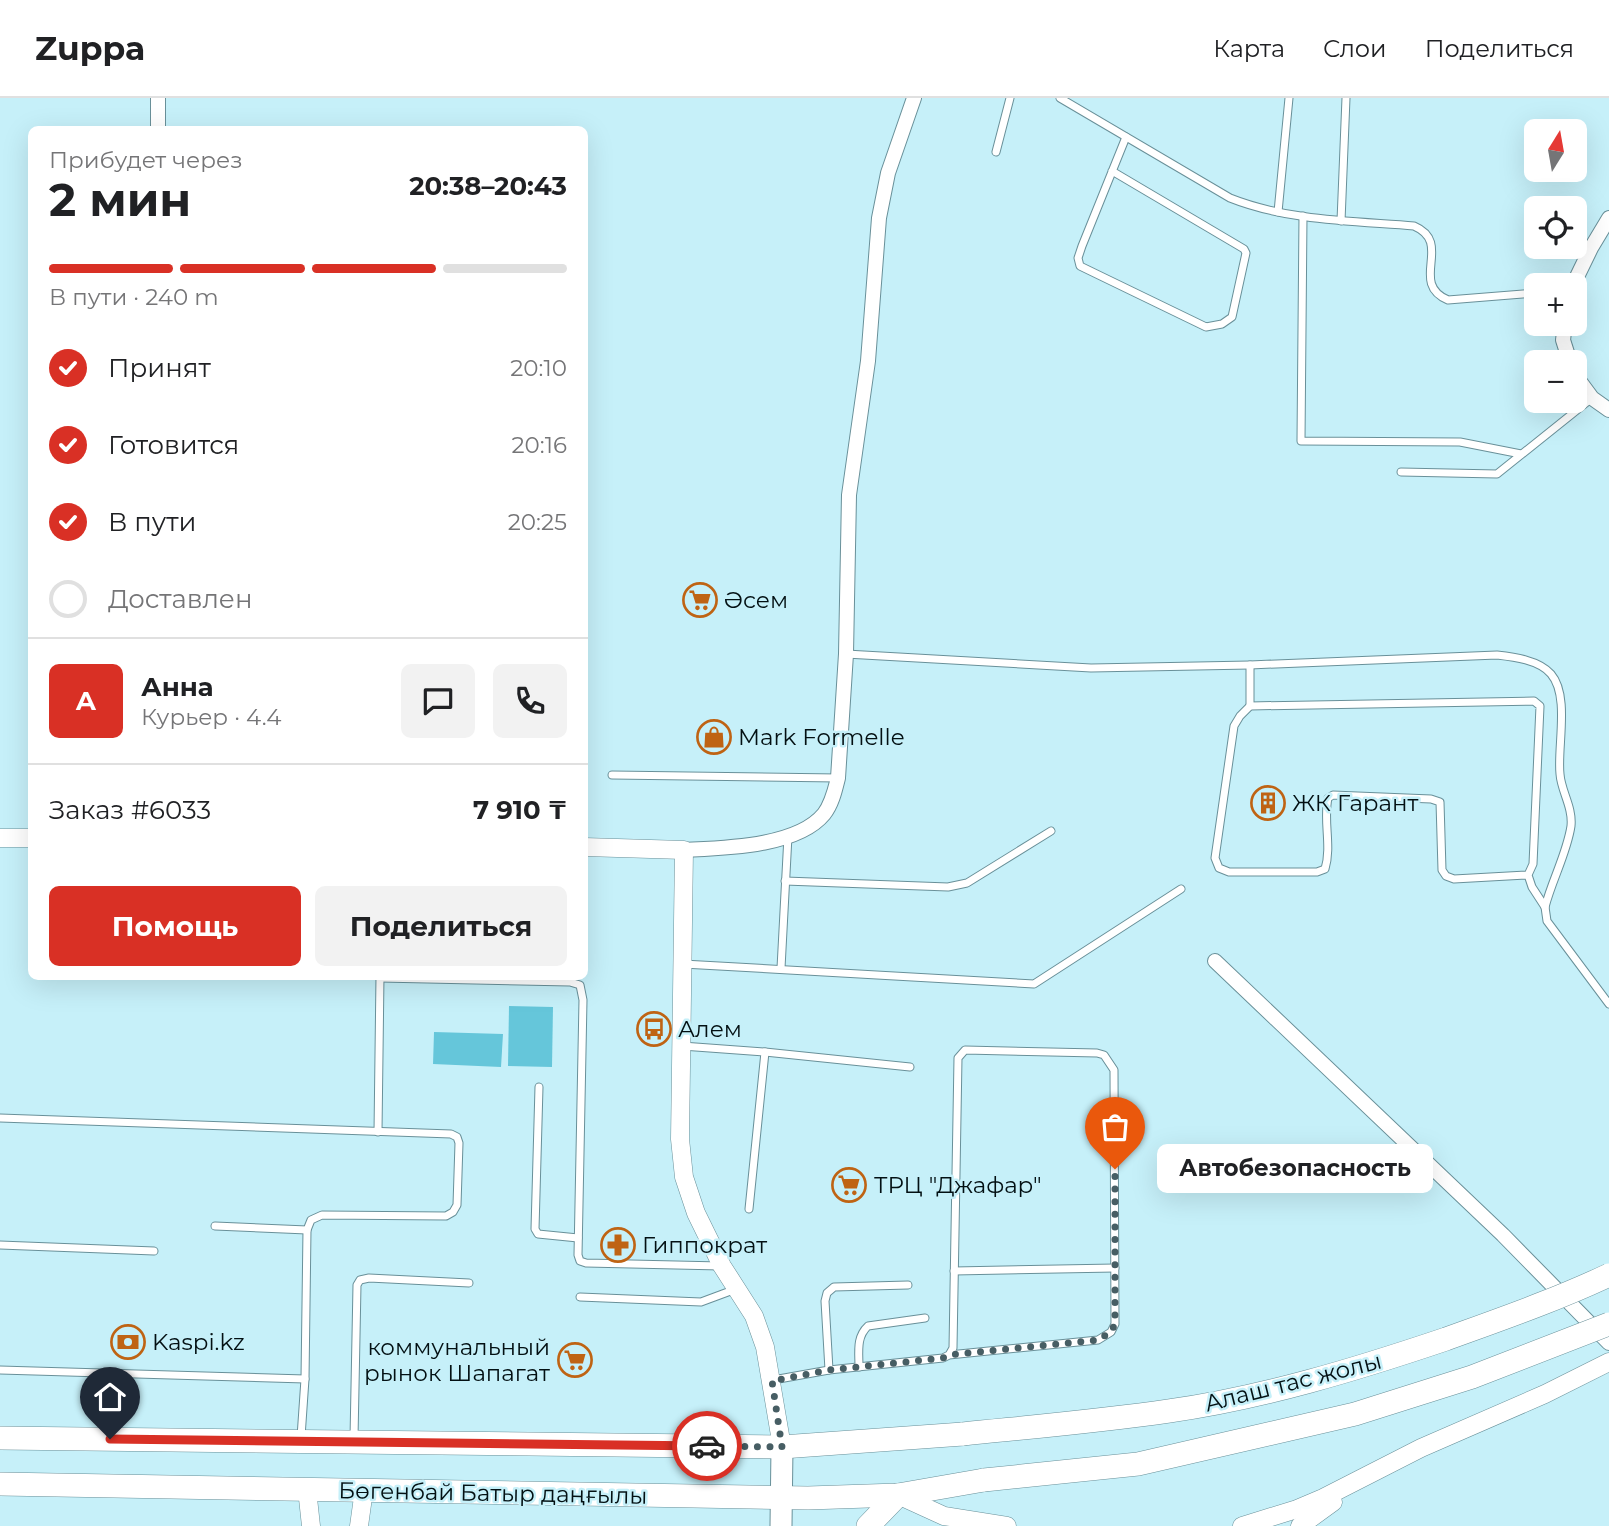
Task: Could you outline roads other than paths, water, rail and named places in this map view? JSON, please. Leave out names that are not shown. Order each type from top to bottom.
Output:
[{"type":"main road","name":"Алаш тас жолы","points":[[782,1447],[963,1434],[1171,1411],[1290,1386],[1399,1355],[1561,1298],[1609,1275]]},
{"type":"main road","name":"Алаш тас жолы","points":[[984,1480],[1138,1464],[1293,1430],[1447,1386],[1609,1324]]},
{"type":"main road","points":[[0,1437],[782,1447],[781,1526]]},
{"type":"main road","name":"Бөгенбай Батыр даңғылы","points":[[0,1484],[781,1497],[898,1495],[984,1480]]},
{"type":"main road","points":[[868,1526],[898,1495]]},
{"type":"street","points":[[158,98],[158,126]]},
{"type":"street","points":[[588,848],[684,850],[749,845],[809,827],[824,813],[838,778],[846,654],[849,495],[867,361],[879,218],[888,173],[914,98]]},
{"type":"street","points":[[1579,273],[1609,218]]},
{"type":"street","points":[[1587,391],[1609,410]]},
{"type":"street","points":[[0,838],[28,838]]},
{"type":"street","points":[[684,850],[680,1139],[684,1177],[696,1213],[722,1266],[754,1316],[765,1348],[782,1447]]},
{"type":"street","points":[[1214,961],[1503,1235],[1609,1343]]},
{"type":"street","points":[[1242,1526],[1297,1509],[1367,1478],[1421,1448],[1545,1394],[1609,1362]]},
{"type":"street","points":[[1300,1526],[1367,1478]]},
{"type":"street","points":[[307,1489],[311,1526]]},
{"type":"street","points":[[359,1526],[364,1490]]},
{"type":"street","points":[[898,1495],[944,1516],[1007,1526]]},
{"type":"lane","points":[[996,152],[1010,98]]},
{"type":"lane","points":[[1060,98],[1230,198],[1255,208],[1341,221],[1414,226],[1425,230],[1431,239],[1431,285],[1436,295],[1448,300],[1524,294]]},
{"type":"lane","points":[[1278,212],[1289,98]]},
{"type":"lane","points":[[1341,221],[1346,98]]},
{"type":"lane","points":[[1112,171],[1244,248],[1246,253],[1232,317],[1222,324],[1206,327],[1080,266],[1078,258],[1082,246],[1112,171],[1126,137]]},
{"type":"lane","points":[[1303,216],[1301,441],[1460,442],[1521,454]]},
{"type":"lane","points":[[1401,472],[1497,474],[1592,398]]},
{"type":"lane","points":[[846,654],[1091,668],[1497,655],[1517,657],[1551,674],[1559,691],[1560,776],[1568,800],[1571,825],[1545,907]]},
{"type":"lane","points":[[1250,665],[1250,706]]},
{"type":"lane","points":[[1528,875],[1446,876],[1442,870],[1440,802],[1431,799],[1334,795],[1328,798],[1326,807],[1328,860],[1325,869],[1317,872],[1229,872],[1219,868],[1215,858],[1234,726],[1250,706],[1534,701],[1540,706],[1533,864],[1528,875],[1545,907],[1547,921],[1609,1004]]},
{"type":"lane","points":[[612,775],[838,778]]},
{"type":"lane","points":[[785,881],[948,887],[967,883],[1051,831]]},
{"type":"lane","points":[[781,968],[788,835]]},
{"type":"lane","points":[[683,964],[1034,984],[1181,889]]},
{"type":"lane","points":[[379,1132],[380,980]]},
{"type":"lane","points":[[494,980],[570,982],[580,985],[583,1000],[578,1238],[580,1261],[586,1264],[722,1266]]},
{"type":"lane","points":[[681,1046],[910,1067]]},
{"type":"lane","points":[[772,1381],[829,1370],[1098,1340],[1105,1336],[1115,1324],[1115,1268],[1114,1070],[1104,1055],[965,1051],[958,1058],[953,1348],[949,1355]]},
{"type":"lane","points":[[749,1209],[765,1052]]},
{"type":"lane","points":[[538,1087],[535,1229],[538,1234],[544,1236],[578,1238]]},
{"type":"lane","points":[[0,1118],[451,1134],[457,1137],[457,1205],[453,1212],[446,1216],[322,1215],[311,1220],[307,1230],[305,1378],[301,1441]]},
{"type":"lane","points":[[215,1226],[307,1230]]},
{"type":"lane","points":[[0,1245],[154,1251]]},
{"type":"lane","points":[[954,1271],[1115,1268]]},
{"type":"lane","points":[[354,1442],[360,1280],[369,1278],[469,1283]]},
{"type":"lane","points":[[829,1370],[825,1301],[827,1293],[834,1287],[908,1285]]},
{"type":"lane","points":[[580,1297],[701,1302],[737,1289]]},
{"type":"lane","points":[[859,1367],[859,1339],[861,1332],[868,1326],[925,1318]]},
{"type":"lane","points":[[0,1370],[305,1378]]},
{"type":"place","name":"Әсем","points":[[700,600]]},
{"type":"place","name":"Mark Formelle","points":[[714,737]]},
{"type":"place","name":"ЖК Гарант","points":[[1268,803]]},
{"type":"place","name":"Алем","points":[[654,1029]]},
{"type":"place","name":"Автобезопасность","points":[[1115,1169]]},
{"type":"place","name":"ТРЦ \"Джафар\"","points":[[849,1185]]},
{"type":"place","name":"Гиппократ","points":[[618,1245]]},
{"type":"place","name":"Kaspi.kz","points":[[128,1342]]},
{"type":"place","name":"коммунальный рынок Шапагат","points":[[575,1360]]}]
